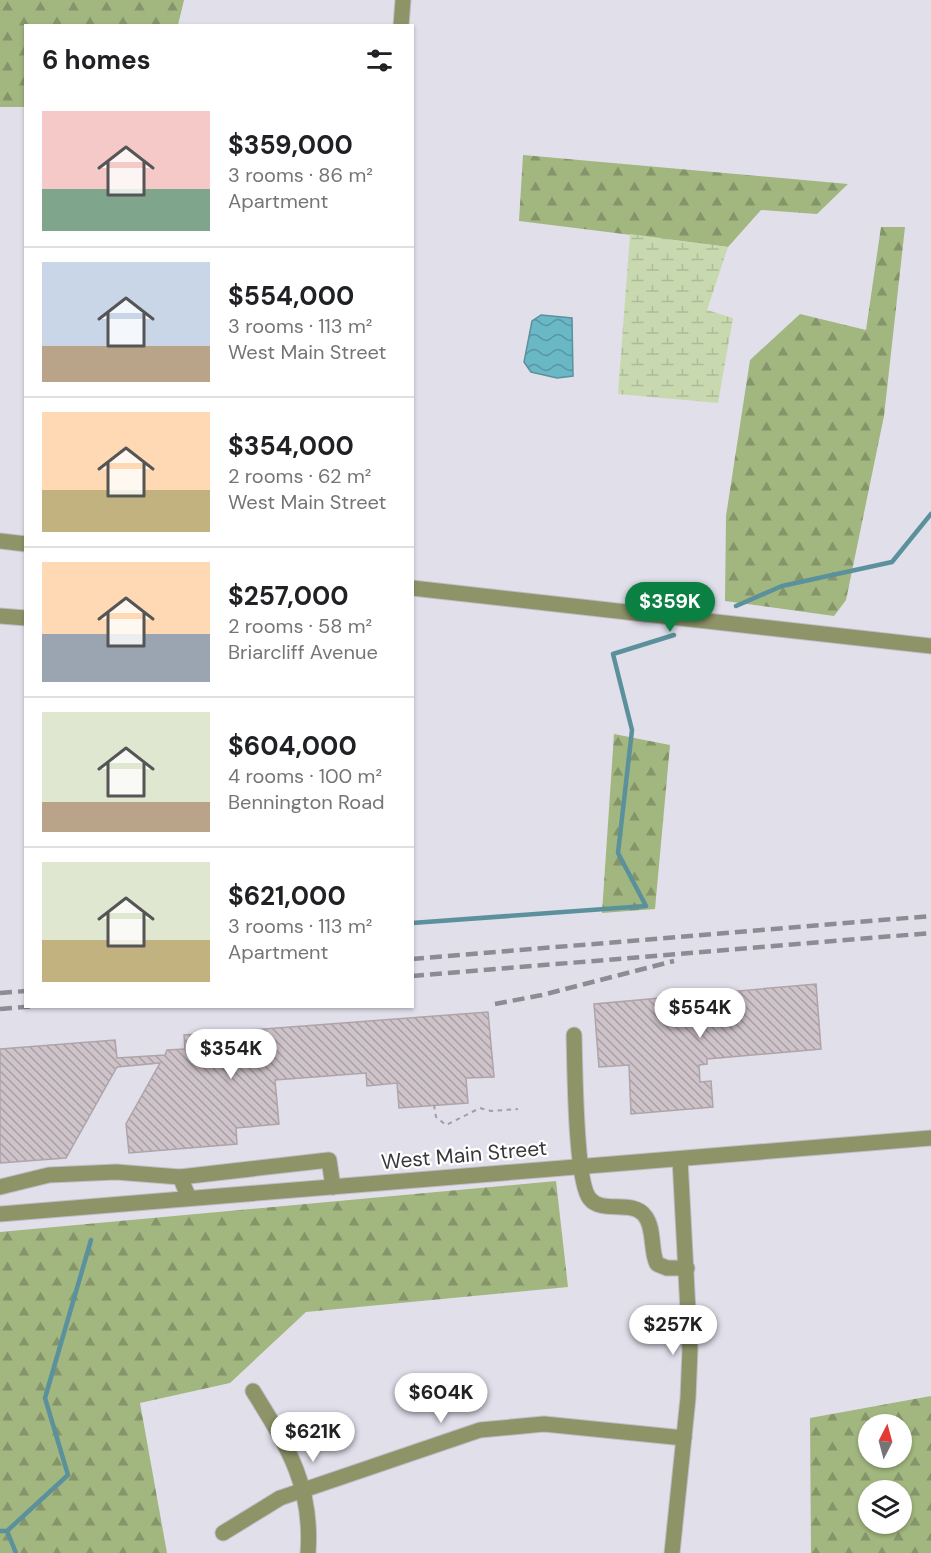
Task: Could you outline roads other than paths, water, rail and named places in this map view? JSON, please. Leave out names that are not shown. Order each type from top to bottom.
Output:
[{"type":"street","points":[[401,24],[403,0]]},
{"type":"street","points":[[0,541],[24,544]]},
{"type":"street","points":[[414,588],[931,646]]},
{"type":"street","points":[[0,615],[24,618]]},
{"type":"street","points":[[574,1035],[581,1167],[590,1200],[644,1213],[649,1223],[652,1255],[657,1264],[667,1268],[687,1268]]},
{"type":"street","name":"West Main Street","points":[[0,1214],[931,1138]]},
{"type":"street","points":[[672,1553],[684,1438],[690,1349],[680,1159]]},
{"type":"street","points":[[0,1187],[49,1175],[116,1172],[180,1177],[329,1160],[333,1187]]},
{"type":"street","points":[[180,1177],[189,1198]]},
{"type":"street","points":[[253,1391],[292,1455],[304,1489],[308,1511],[308,1553]]},
{"type":"street","points":[[223,1533],[261,1508],[304,1489],[438,1442],[498,1426],[544,1424],[575,1426],[684,1438]]},
{"type":"water","points":[[541,315],[572,318],[573,376],[557,378],[531,372],[524,362],[532,321]]},
{"type":"waterway","points":[[736,606],[782,586],[892,562],[931,514]]},
{"type":"waterway","points":[[414,923],[646,906],[618,853],[632,730],[613,654],[674,635]]},
{"type":"waterway","points":[[0,1531],[7,1531],[68,1475],[45,1398],[91,1240]]},
{"type":"waterway","points":[[7,1531],[16,1553]]},
{"type":"railway","points":[[414,959],[931,916]]},
{"type":"railway","points":[[414,976],[931,933]]},
{"type":"railway","points":[[495,1004],[542,995],[674,961]]},
{"type":"railway","points":[[0,993],[24,991]]},
{"type":"railway","points":[[0,1009],[24,1007]]}]
